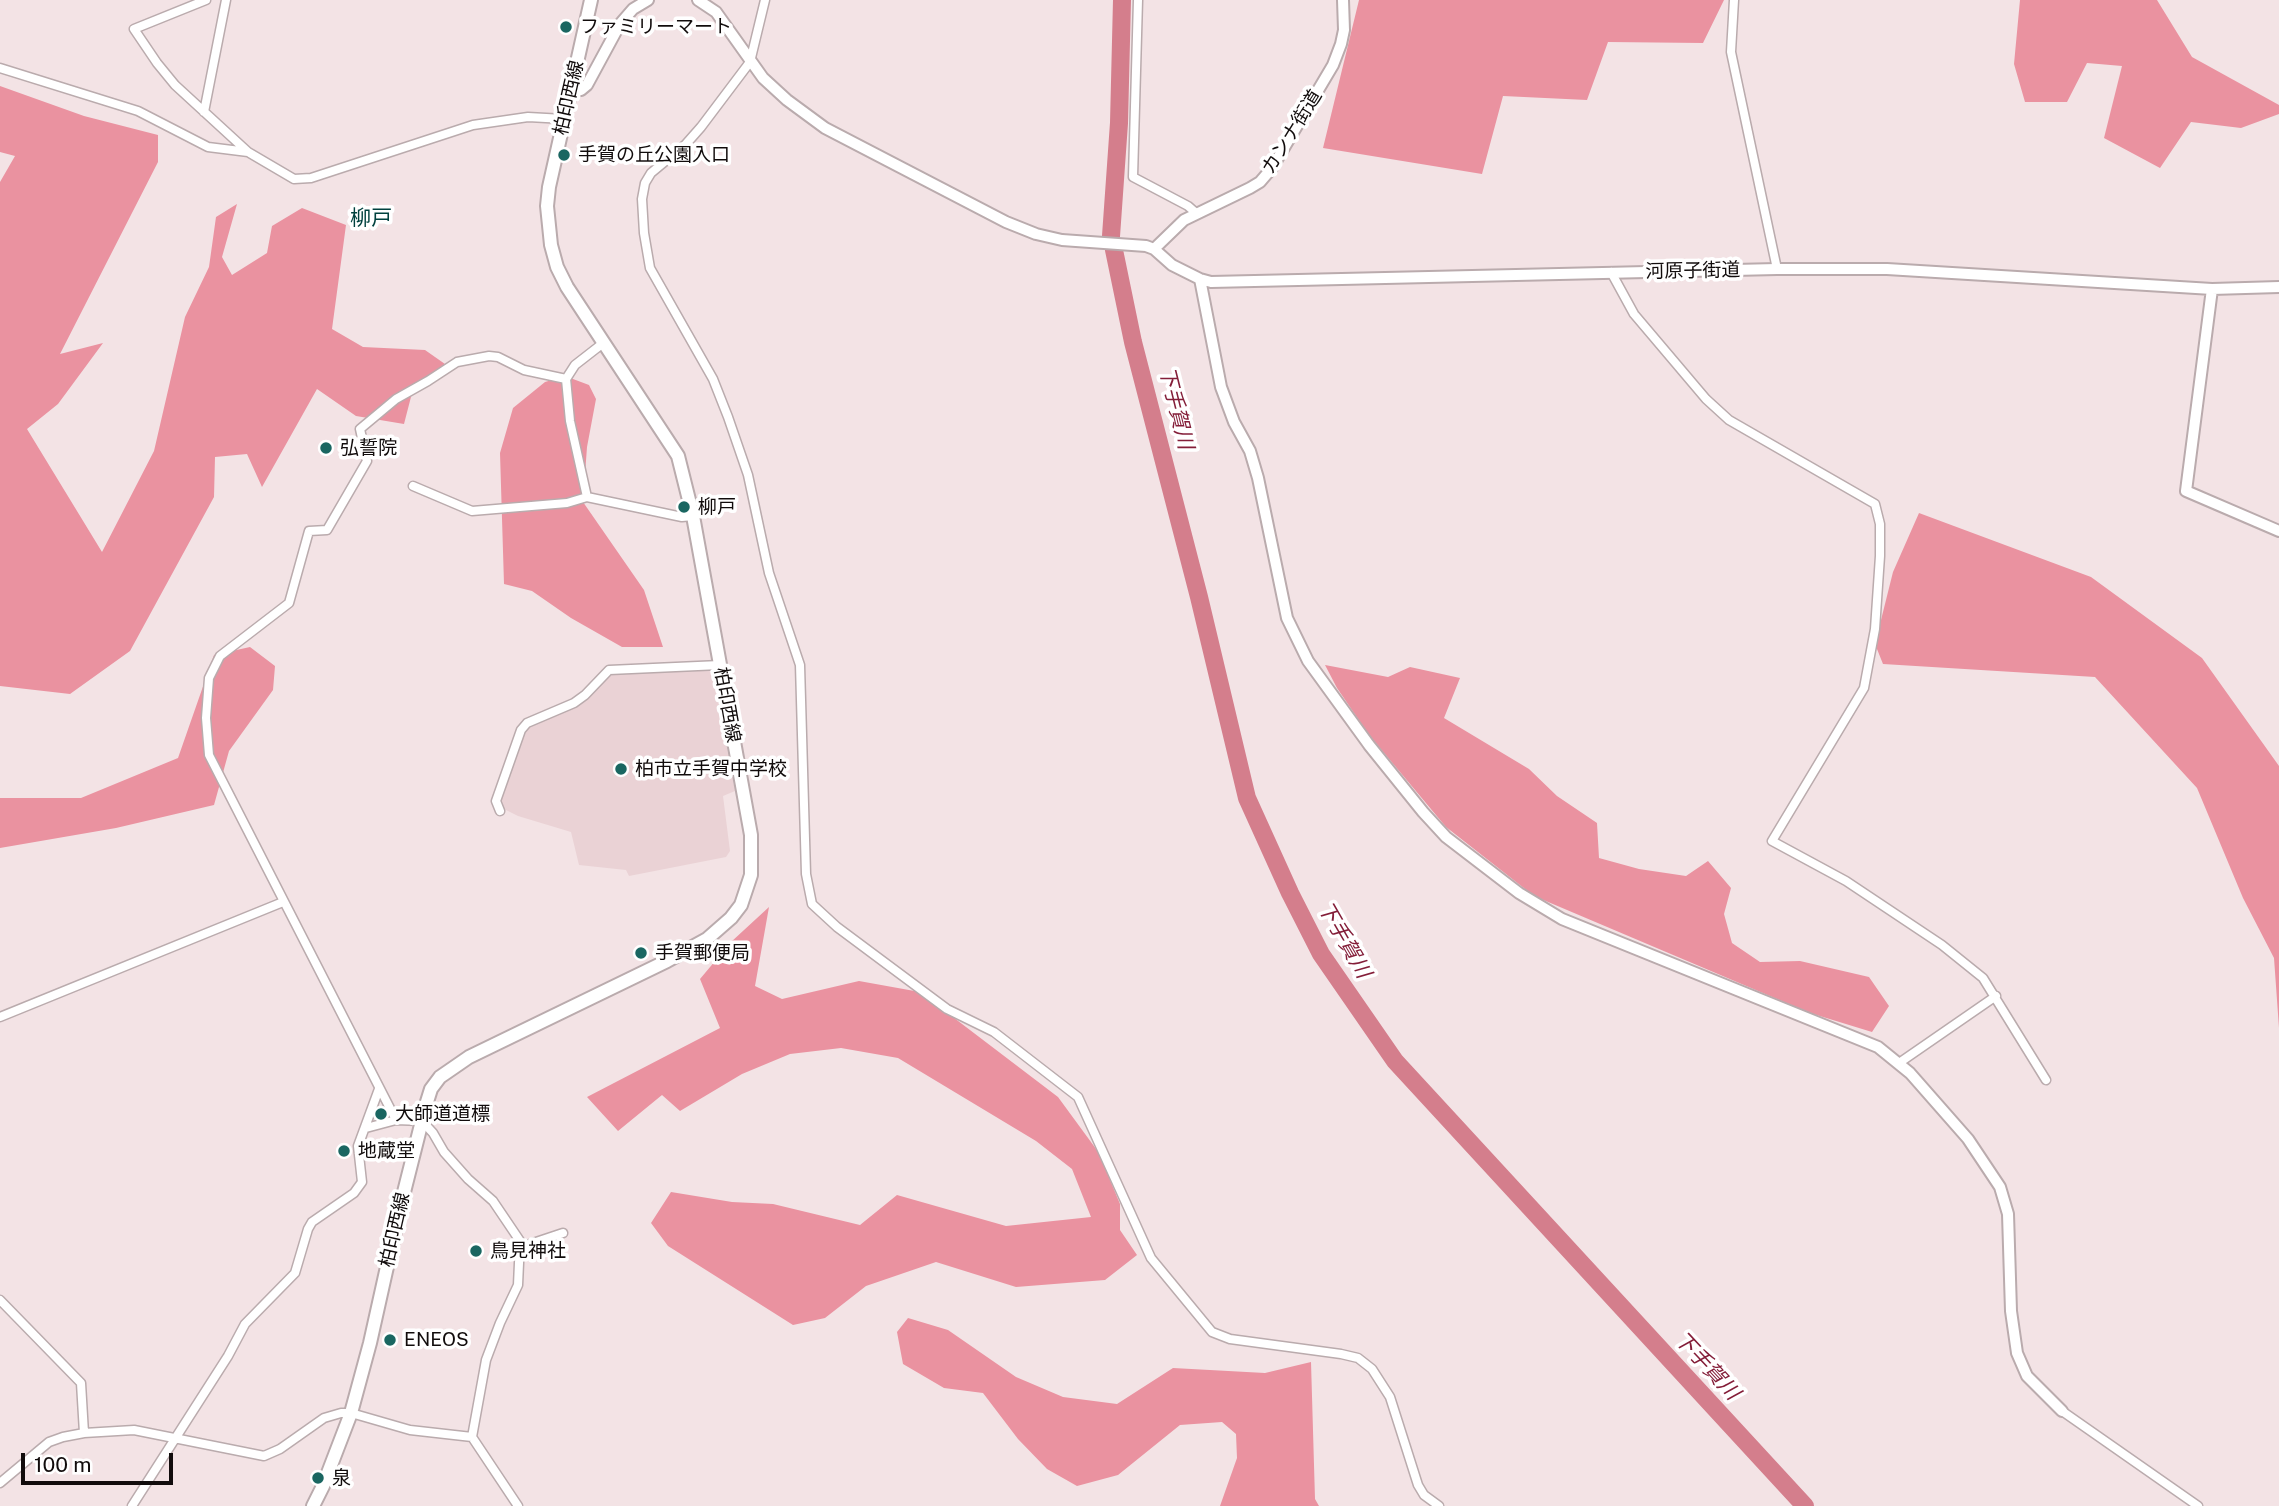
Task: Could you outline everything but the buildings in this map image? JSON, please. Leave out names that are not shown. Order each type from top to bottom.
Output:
[{"type":"main road","name":"柏印西線","points":[[313,1506],[351,1413],[431,1089],[452,1067],[693,947],[719,931],[732,919],[741,905],[751,875],[751,835],[693,516],[678,456],[567,287],[557,267],[551,245],[547,206],[591,0]]},
{"type":"street","points":[[206,0],[134,29],[163,71],[204,112],[248,152],[294,178],[311,178],[473,125],[528,117],[564,119]]},
{"type":"street","points":[[204,112],[226,0]]},
{"type":"street","points":[[571,91],[581,90],[587,85],[620,24],[633,9],[648,0]]},
{"type":"street","name":"河原子街道","points":[[698,0],[716,12],[763,78],[825,128],[1006,222],[1036,234],[1062,240],[1136,244],[1154,249],[1172,265],[1211,282],[1611,272],[1887,269],[2211,289],[2279,287]]},
{"type":"street","points":[[765,0],[750,62],[701,128],[651,173],[645,183],[642,199],[650,268],[713,379],[728,417],[748,475],[769,573],[800,666],[806,874],[812,904],[837,927],[947,1009],[994,1032],[1078,1097],[1151,1258],[1212,1332],[1230,1339],[1350,1356],[1372,1369],[1390,1397],[1418,1485],[1424,1495],[1439,1506]]},
{"type":"street","points":[[1138,0],[1133,177],[1188,206],[1196,213]]},
{"type":"street","name":"カンナ街道","points":[[1154,249],[1175,228],[1196,213],[1260,182],[1272,167],[1333,65],[1344,30],[1343,0]]},
{"type":"street","points":[[1734,0],[1731,52],[1777,269]]},
{"type":"street","points":[[0,68],[138,111],[208,147],[248,152]]},
{"type":"street","points":[[1611,272],[1634,314],[1706,399],[1729,420],[1875,504],[1880,524],[1880,556],[1875,629],[1864,688],[1772,841],[1846,881],[1942,945],[1983,978],[2046,1080]]},
{"type":"street","points":[[1200,279],[1221,387],[1252,460],[1283,601],[1295,637],[1308,661],[1354,724],[1423,812],[1464,852],[1519,893],[1562,919],[1878,1047],[1899,1063],[1968,1139],[2000,1187],[2008,1214],[2011,1311],[2017,1353],[2027,1376],[2062,1410],[2198,1506]]},
{"type":"street","points":[[2211,289],[2186,491],[2279,531]]},
{"type":"street","points":[[587,497],[570,421],[566,379],[575,365],[602,344]]},
{"type":"street","points":[[396,1120],[209,755],[209,678],[220,656],[289,603],[309,531],[327,530],[367,461],[360,429],[396,399],[457,362],[498,357],[524,370],[566,379]]},
{"type":"street","points":[[413,486],[472,511],[567,503],[587,497],[682,517],[693,516]]},
{"type":"street","points":[[500,811],[496,801],[521,730],[527,723],[574,703],[609,670],[720,665]]},
{"type":"street","points":[[0,1017],[283,902]]},
{"type":"street","points":[[1899,1063],[1996,996]]},
{"type":"street","points":[[132,1506],[228,1356],[245,1324],[295,1273],[308,1229],[313,1222],[354,1193],[362,1182],[358,1146],[379,1089]]},
{"type":"street","points":[[366,1128],[396,1120],[422,1121],[444,1152],[468,1179],[493,1201],[521,1247],[518,1285],[486,1360],[472,1437],[518,1506]]},
{"type":"street","points":[[521,1247],[563,1233]]},
{"type":"street","points":[[0,1300],[81,1383],[84,1433]]},
{"type":"street","points":[[0,1483],[49,1441],[84,1433],[134,1430],[264,1456],[270,1455],[324,1418],[341,1412],[410,1430],[472,1437]]},
{"type":"shaded area","points":[[1359,0],[1724,0],[1703,43],[1608,42],[1587,100],[1503,96],[1482,174],[1323,148]]},
{"type":"shaded area","points":[[2020,0],[2157,0],[2192,57],[2279,105],[2279,114],[2241,128],[2191,122],[2160,168],[2104,138],[2122,66],[2087,63],[2067,102],[2025,102],[2014,64]]},
{"type":"shaded area","points":[[0,86],[84,116],[158,135],[158,162],[60,354],[103,343],[58,404],[27,429],[102,552],[154,451],[185,317],[209,267],[216,217],[237,204],[222,257],[232,275],[267,253],[272,226],[302,208],[346,225],[332,329],[363,347],[425,350],[445,364],[412,393],[404,424],[356,416],[317,389],[262,487],[247,454],[215,457],[214,497],[130,651],[70,694],[0,686],[0,182],[15,156],[0,152]]},
{"type":"shaded area","points":[[565,376],[589,385],[596,399],[587,447],[583,502],[644,590],[663,647],[622,647],[571,618],[532,591],[504,584],[500,453],[513,408],[545,382]]},
{"type":"shaded area","points":[[1919,513],[2091,577],[2202,658],[2279,766],[2279,1028],[2274,958],[2243,898],[2197,788],[2095,677],[1883,664],[1875,644],[1893,572]]},
{"type":"shaded area","points":[[250,647],[275,666],[273,690],[229,751],[214,805],[116,828],[0,848],[0,798],[81,798],[178,758],[214,655]]},
{"type":"shaded area","points":[[1325,665],[1388,677],[1410,667],[1460,678],[1444,718],[1529,769],[1557,796],[1597,823],[1599,858],[1639,869],[1686,876],[1708,861],[1731,888],[1724,914],[1732,943],[1760,962],[1800,961],[1869,977],[1889,1006],[1872,1032],[1810,1013],[1534,896],[1446,827],[1369,735]]},
{"type":"shaded area","name":"柏市立手賀中学校","points":[[707,669],[713,674],[735,791],[723,796],[730,851],[726,857],[629,876],[626,870],[579,865],[571,832],[518,816],[502,808],[500,802],[526,729],[537,721],[571,708],[606,676],[614,673]]},
{"type":"shaded area","points":[[769,907],[755,986],[782,999],[859,981],[920,992],[1058,1097],[1099,1153],[1120,1204],[1120,1230],[1137,1255],[1105,1280],[1016,1287],[936,1262],[866,1286],[825,1318],[793,1325],[668,1246],[651,1223],[671,1192],[732,1202],[773,1204],[860,1225],[897,1195],[1006,1226],[1091,1217],[1072,1169],[1036,1141],[898,1058],[841,1048],[790,1054],[742,1074],[680,1111],[662,1095],[618,1131],[587,1097],[720,1028],[700,979],[731,942]]},
{"type":"shaded area","points":[[908,1318],[948,1330],[1016,1377],[1063,1397],[1117,1404],[1173,1368],[1265,1373],[1311,1362],[1315,1499],[1319,1506],[1220,1506],[1237,1458],[1236,1434],[1222,1422],[1180,1425],[1118,1475],[1077,1486],[1047,1469],[1018,1439],[983,1393],[944,1388],[903,1364],[897,1332]]},
{"type":"waterway","name":"下手賀川","points":[[1111,236],[1119,123],[1122,0]]},
{"type":"waterway","name":"下手賀川","points":[[1114,250],[1133,342],[1199,597],[1247,798],[1321,954],[1395,1061],[1805,1506]]},
{"type":"place","name":"ファミリーマート","points":[[566,27]]},
{"type":"place","name":"手賀の丘公園入口","points":[[564,155]]},
{"type":"place","name":"弘誓院","points":[[326,448]]},
{"type":"place","name":"柳戸","points":[[684,507]]},
{"type":"place","name":"柏市立手賀中学校","points":[[621,769]]},
{"type":"place","name":"手賀郵便局","points":[[641,953]]},
{"type":"place","name":"大師道道標","points":[[381,1114]]},
{"type":"place","name":"地蔵堂","points":[[344,1151]]},
{"type":"place","name":"鳥見神社","points":[[476,1251]]},
{"type":"place","name":"ENEOS","points":[[390,1340]]},
{"type":"place","name":"泉","points":[[318,1478]]},
{"type":"district","name":"柳戸","points":[[371,219]]}]
